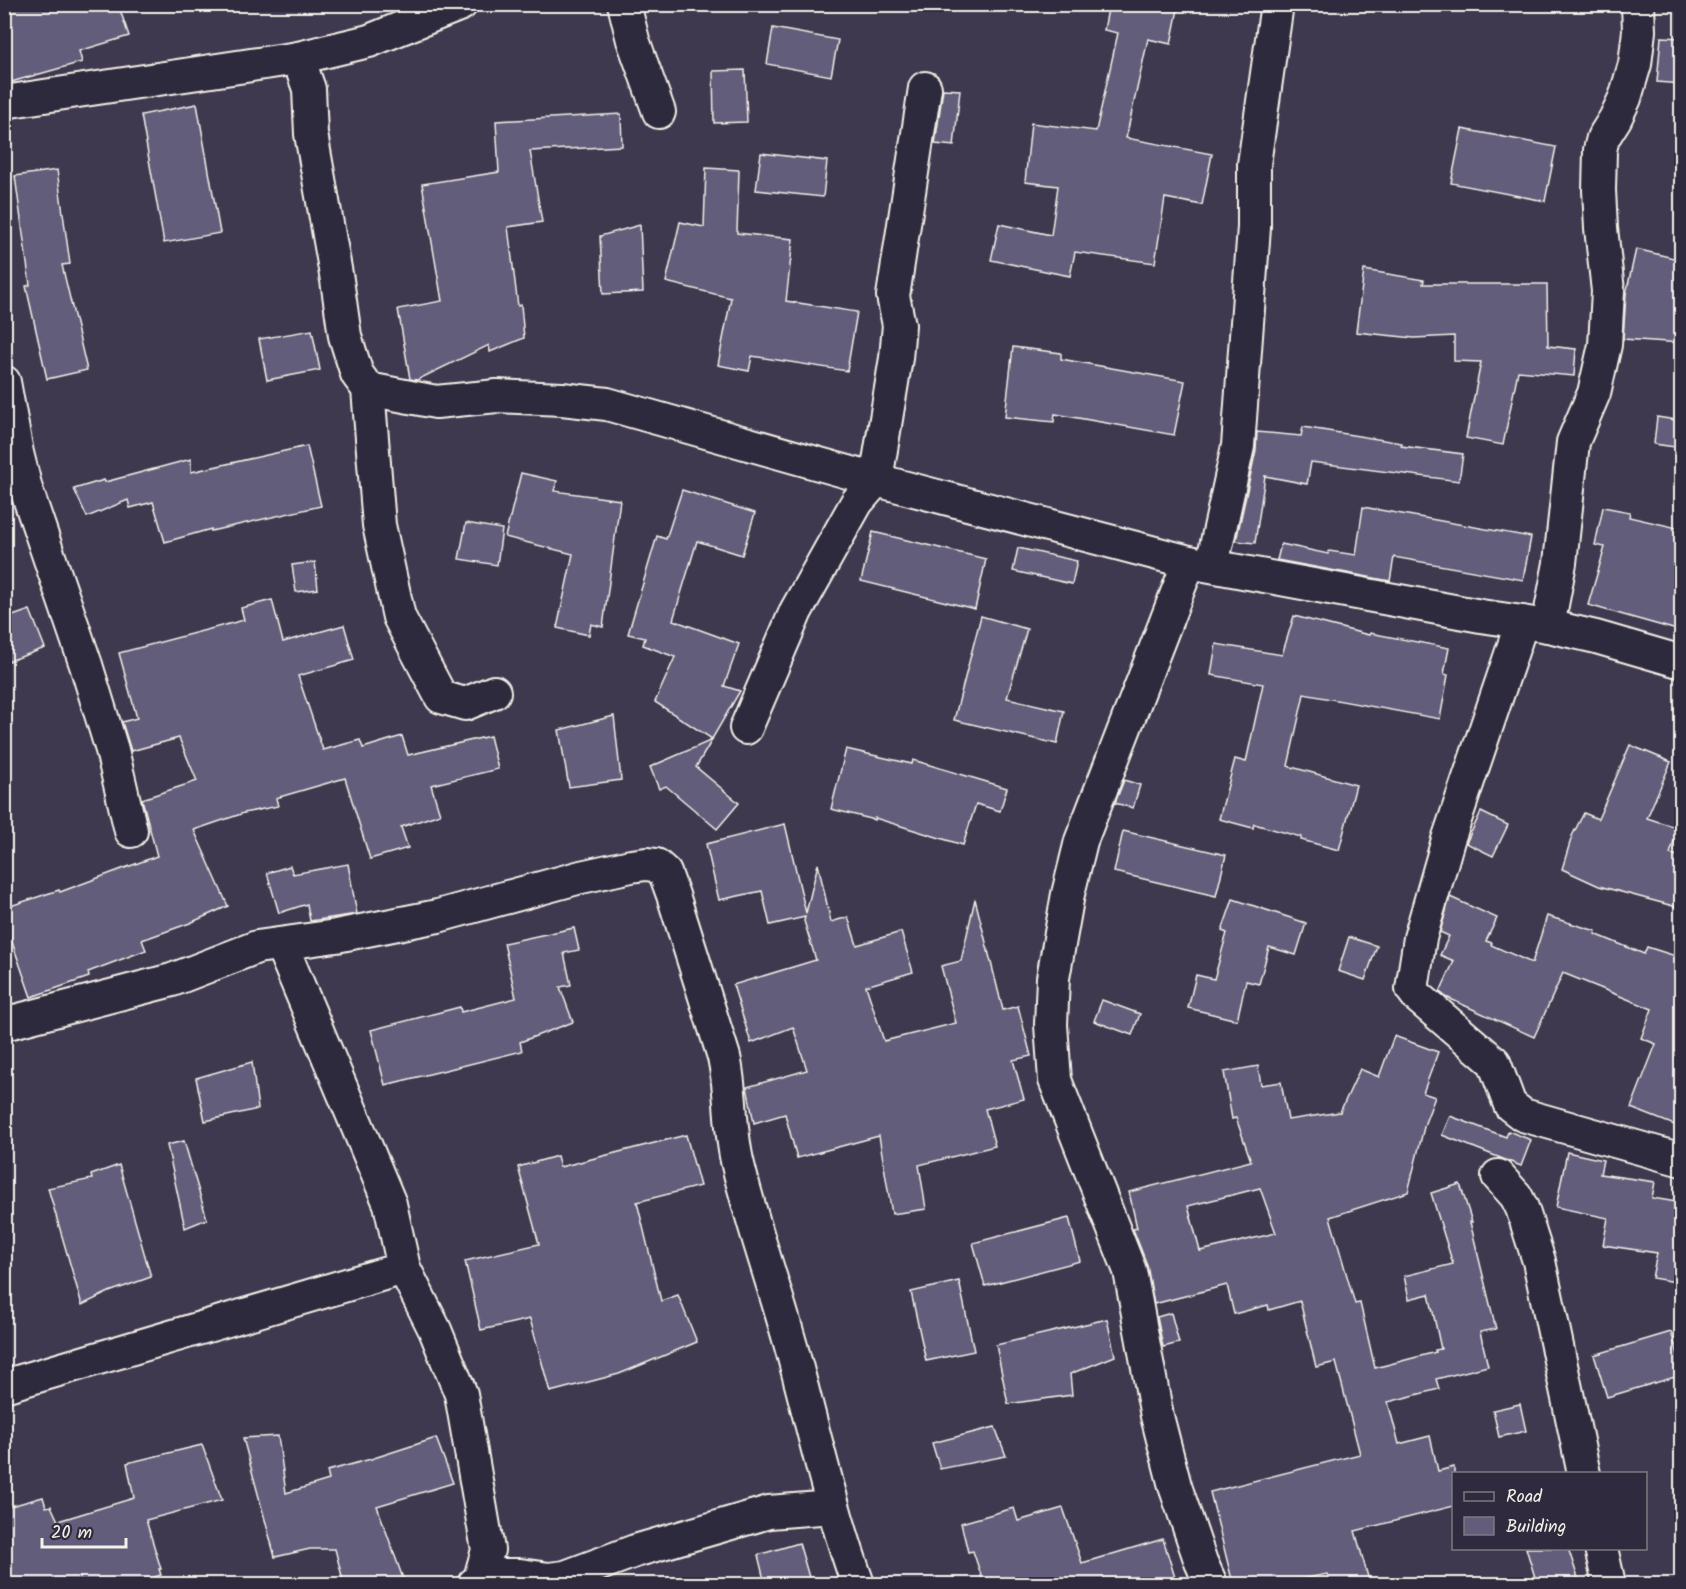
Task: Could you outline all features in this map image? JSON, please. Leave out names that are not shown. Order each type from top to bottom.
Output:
[{"type":"street","points":[[4,102],[298,58],[369,41],[461,4]]},
{"type":"street","points":[[624,4],[633,40],[659,112]]},
{"type":"street","points":[[1211,1584],[1201,1562],[1175,1486],[1159,1426],[1130,1271],[1055,1080],[1051,1025],[1053,978],[1068,894],[1081,842],[1200,563],[1238,446],[1254,227],[1254,164],[1277,4]]},
{"type":"street","points":[[1638,4],[1639,31],[1635,64],[1625,98],[1616,119],[1603,138],[1600,150],[1601,228],[1608,291],[1605,345],[1594,393],[1573,442],[1560,562],[1448,840],[1420,938],[1412,989],[1418,997],[1494,1062],[1510,1105],[1523,1115],[1682,1160]]},
{"type":"street","points":[[298,58],[309,89],[311,134],[345,336],[357,374],[368,389],[380,525],[399,617],[441,697],[465,704],[494,692]]},
{"type":"street","points":[[746,728],[796,611],[856,502],[876,480],[897,347],[899,325],[893,296],[925,88]]},
{"type":"street","points":[[4,382],[26,489],[86,665],[112,750],[131,831]]},
{"type":"street","points":[[368,389],[436,402],[497,396],[607,404],[876,480],[1200,563],[1596,636],[1682,662]]},
{"type":"street","points":[[4,1024],[172,980],[257,947],[438,916],[581,877],[631,866],[646,864],[656,866],[664,873],[724,1057],[729,1080],[731,1130],[737,1164],[795,1359],[842,1541],[858,1584]]},
{"type":"street","points":[[281,944],[390,1204],[404,1268],[435,1330],[461,1394],[488,1550],[476,1583]]},
{"type":"street","points":[[1498,1176],[1516,1196],[1522,1208],[1539,1261],[1584,1472]]},
{"type":"street","points":[[4,1386],[404,1268]]},
{"type":"street","points":[[476,1583],[503,1575],[520,1575],[549,1580],[565,1577],[635,1551],[769,1512],[833,1507]]},
{"type":"street","points":[[488,1550],[520,1575]]},
{"type":"street","points":[[1601,1550],[1609,1584]]},
{"type":"building","points":[[4,4],[118,4],[129,36],[79,51],[82,62],[4,84]]},
{"type":"building","points":[[1109,4],[1179,4],[1171,44],[1148,39],[1126,138],[1212,154],[1202,205],[1165,198],[1155,263],[1075,252],[1070,276],[991,260],[999,224],[1051,235],[1058,186],[1025,182],[1031,123],[1096,131],[1118,33],[1104,30]]},
{"type":"building","points":[[773,28],[838,40],[831,76],[767,64]]},
{"type":"building","points":[[1661,37],[1682,38],[1682,84],[1657,82]]},
{"type":"building","points":[[745,70],[747,122],[714,123],[713,71]]},
{"type":"building","points":[[943,89],[960,90],[954,146],[935,144]]},
{"type":"building","points":[[197,104],[220,233],[164,243],[141,115]]},
{"type":"building","points":[[621,114],[622,146],[530,151],[542,222],[508,227],[524,338],[490,352],[489,345],[417,380],[410,379],[398,309],[442,301],[422,184],[499,172],[496,121]]},
{"type":"building","points":[[1462,129],[1556,147],[1545,201],[1451,183]]},
{"type":"building","points":[[761,153],[827,161],[823,197],[756,190]]},
{"type":"building","points":[[706,168],[739,170],[737,233],[793,239],[786,301],[857,312],[847,371],[752,356],[749,371],[718,365],[731,298],[666,282],[680,222],[704,227]]},
{"type":"building","points":[[57,170],[70,264],[62,265],[87,370],[47,379],[26,286],[30,285],[15,176]]},
{"type":"building","points":[[640,225],[643,292],[603,294],[600,236]]},
{"type":"building","points":[[1636,249],[1682,260],[1682,343],[1623,339],[1626,294]]},
{"type":"building","points":[[1364,270],[1424,280],[1423,284],[1547,284],[1548,346],[1576,349],[1574,376],[1518,371],[1503,445],[1466,438],[1481,362],[1454,361],[1454,336],[1414,338],[1356,332]]},
{"type":"building","points":[[312,330],[320,370],[267,380],[259,339]]},
{"type":"building","points":[[1013,347],[1061,353],[1061,359],[1185,381],[1174,435],[1055,414],[1054,422],[1005,417]]},
{"type":"building","points":[[1657,417],[1682,421],[1682,448],[1654,444]]},
{"type":"building","points":[[1303,427],[1402,443],[1401,446],[1463,454],[1459,481],[1311,462],[1307,484],[1265,476],[1255,543],[1236,541],[1256,450],[1257,432],[1301,436]]},
{"type":"building","points":[[307,446],[321,506],[211,531],[211,529],[165,542],[153,502],[130,508],[128,500],[87,517],[74,489],[191,459],[191,472]]},
{"type":"building","points":[[521,473],[557,481],[554,491],[620,500],[603,627],[591,624],[589,635],[557,628],[573,554],[505,537]]},
{"type":"building","points":[[682,490],[755,513],[742,555],[697,541],[673,620],[739,644],[724,686],[740,691],[712,739],[655,702],[675,657],[643,645],[645,638],[628,634],[657,536],[666,539]]},
{"type":"building","points":[[1363,507],[1531,537],[1523,580],[1394,557],[1390,581],[1277,560],[1281,544],[1328,554],[1329,551],[1356,555]]},
{"type":"building","points":[[1603,507],[1630,512],[1629,517],[1682,529],[1682,614],[1677,630],[1588,605],[1605,547],[1595,545]]},
{"type":"building","points":[[466,523],[502,529],[497,565],[459,559]]},
{"type":"building","points":[[873,532],[986,559],[975,609],[861,581]]},
{"type":"building","points":[[1018,548],[1077,561],[1072,584],[1013,571]]},
{"type":"building","points":[[315,562],[318,589],[296,592],[292,565]]},
{"type":"building","points":[[272,600],[283,642],[344,625],[354,660],[298,676],[323,750],[360,740],[363,748],[402,736],[408,755],[490,736],[498,769],[431,785],[440,814],[401,827],[408,848],[370,859],[345,778],[276,798],[278,806],[244,813],[194,830],[228,906],[190,923],[142,940],[146,950],[88,972],[89,977],[31,997],[4,919],[4,908],[59,890],[60,892],[157,856],[142,799],[197,781],[179,738],[131,751],[122,722],[137,718],[119,653],[244,620],[241,608]]},
{"type":"building","points":[[30,610],[45,648],[4,663],[4,619]]},
{"type":"building","points":[[981,616],[1027,629],[1007,698],[1064,711],[1057,744],[954,720]]},
{"type":"building","points":[[1294,616],[1369,635],[1370,633],[1449,648],[1444,674],[1448,675],[1440,719],[1304,694],[1288,766],[1356,785],[1339,850],[1254,824],[1253,828],[1219,819],[1235,759],[1246,762],[1263,684],[1211,675],[1216,644],[1282,655]]},
{"type":"building","points":[[614,716],[621,780],[569,787],[559,730]]},
{"type":"building","points":[[712,740],[696,767],[739,803],[717,829],[666,786],[659,789],[650,767]]},
{"type":"building","points":[[1630,745],[1671,762],[1647,818],[1678,828],[1670,854],[1682,857],[1682,890],[1677,907],[1599,886],[1562,869],[1572,836],[1584,813],[1598,819]]},
{"type":"building","points":[[846,749],[912,764],[913,760],[1007,788],[1000,811],[976,804],[963,845],[875,818],[875,820],[831,809]]},
{"type":"building","points":[[1124,780],[1140,785],[1133,808],[1115,803]]},
{"type":"building","points":[[1481,812],[1508,825],[1493,856],[1466,843]]},
{"type":"building","points":[[785,824],[806,913],[818,864],[831,922],[848,917],[857,945],[901,932],[913,972],[866,986],[884,1041],[956,1023],[941,966],[961,961],[975,899],[1003,1010],[1018,1006],[1031,1056],[1013,1060],[1024,1099],[985,1109],[995,1146],[919,1165],[926,1209],[892,1214],[879,1136],[797,1158],[785,1114],[754,1123],[747,1087],[807,1070],[793,1027],[751,1043],[733,985],[816,960],[804,921],[805,917],[770,925],[762,891],[719,900],[706,844]]},
{"type":"building","points":[[1123,831],[1226,855],[1216,896],[1114,872]]},
{"type":"building","points":[[348,864],[357,914],[310,921],[307,904],[279,913],[267,873],[290,866],[293,874]]},
{"type":"building","points":[[1450,897],[1497,918],[1486,941],[1532,963],[1547,916],[1596,931],[1595,934],[1644,954],[1647,947],[1682,958],[1682,1128],[1631,1108],[1656,1044],[1641,1038],[1652,1009],[1563,973],[1534,1037],[1446,997],[1440,992],[1454,961],[1440,955],[1449,936],[1440,932]]},
{"type":"building","points":[[1233,899],[1306,923],[1296,955],[1269,947],[1259,984],[1246,981],[1237,1020],[1188,1008],[1196,975],[1214,979],[1227,933],[1222,931]]},
{"type":"building","points":[[574,928],[579,950],[564,953],[571,985],[560,987],[573,1022],[520,1042],[522,1051],[385,1085],[371,1030],[460,1007],[461,1012],[516,998],[504,943]]},
{"type":"building","points":[[1349,937],[1377,946],[1365,980],[1338,971]]},
{"type":"building","points":[[1102,1000],[1140,1014],[1132,1035],[1094,1021]]},
{"type":"building","points":[[1394,1036],[1438,1052],[1423,1093],[1435,1097],[1425,1123],[1408,1192],[1330,1217],[1355,1304],[1360,1303],[1375,1368],[1441,1349],[1429,1294],[1409,1299],[1404,1276],[1453,1264],[1431,1193],[1460,1184],[1472,1222],[1470,1222],[1496,1329],[1480,1332],[1488,1366],[1436,1379],[1439,1389],[1388,1402],[1399,1444],[1430,1436],[1438,1471],[1454,1467],[1452,1507],[1355,1531],[1370,1584],[1331,1584],[1327,1574],[1277,1584],[1233,1584],[1210,1492],[1360,1454],[1336,1362],[1316,1367],[1300,1301],[1269,1310],[1268,1305],[1234,1314],[1227,1285],[1154,1304],[1147,1265],[1133,1229],[1137,1228],[1129,1192],[1251,1161],[1236,1118],[1232,1119],[1224,1072],[1258,1066],[1261,1085],[1281,1082],[1288,1120],[1340,1112],[1360,1069],[1379,1077]],"holes":[[[1260,1188],[1276,1233],[1200,1251],[1188,1206]]]},
{"type":"building","points":[[252,1062],[258,1109],[205,1121],[196,1078]]},
{"type":"building","points":[[1450,1116],[1506,1137],[1508,1131],[1531,1140],[1521,1166],[1442,1135]]},
{"type":"building","points":[[686,1135],[700,1186],[637,1202],[661,1301],[678,1295],[697,1342],[619,1374],[550,1392],[530,1319],[481,1330],[465,1261],[539,1244],[518,1167],[557,1156],[560,1167]]},
{"type":"building","points":[[184,1141],[207,1219],[185,1228],[167,1145]]},
{"type":"building","points":[[1567,1152],[1603,1160],[1600,1174],[1655,1182],[1652,1198],[1682,1203],[1682,1283],[1652,1278],[1657,1253],[1603,1245],[1608,1218],[1556,1207]]},
{"type":"building","points":[[119,1165],[151,1277],[109,1292],[82,1305],[48,1188],[92,1179],[91,1175]]},
{"type":"building","points":[[1069,1218],[1080,1261],[985,1286],[973,1243]]},
{"type":"building","points":[[959,1281],[974,1351],[926,1361],[911,1292]]},
{"type":"building","points":[[1171,1313],[1179,1343],[1163,1347],[1157,1317]]},
{"type":"building","points":[[1107,1319],[1115,1356],[1070,1374],[1072,1395],[1008,1404],[996,1345]]},
{"type":"building","points":[[1671,1332],[1682,1367],[1682,1375],[1607,1397],[1594,1355]]},
{"type":"building","points":[[1520,1404],[1526,1431],[1499,1437],[1493,1410]]},
{"type":"building","points":[[995,1427],[1006,1456],[940,1469],[932,1443]]},
{"type":"building","points":[[278,1436],[286,1493],[329,1480],[327,1471],[436,1438],[453,1483],[377,1506],[405,1584],[344,1584],[335,1549],[310,1549],[275,1557],[243,1438]]},
{"type":"building","points":[[202,1445],[222,1500],[146,1520],[161,1575],[133,1584],[4,1584],[4,1508],[43,1497],[46,1507],[51,1506],[58,1521],[134,1498],[127,1463]]},
{"type":"building","points":[[1014,1508],[1018,1521],[1063,1508],[1082,1563],[1163,1539],[1177,1584],[984,1584],[973,1551],[968,1552],[961,1523]]},
{"type":"building","points":[[799,1543],[811,1584],[765,1584],[758,1555]]},
{"type":"building","points":[[1527,1550],[1569,1550],[1580,1584],[1537,1584]]}]
